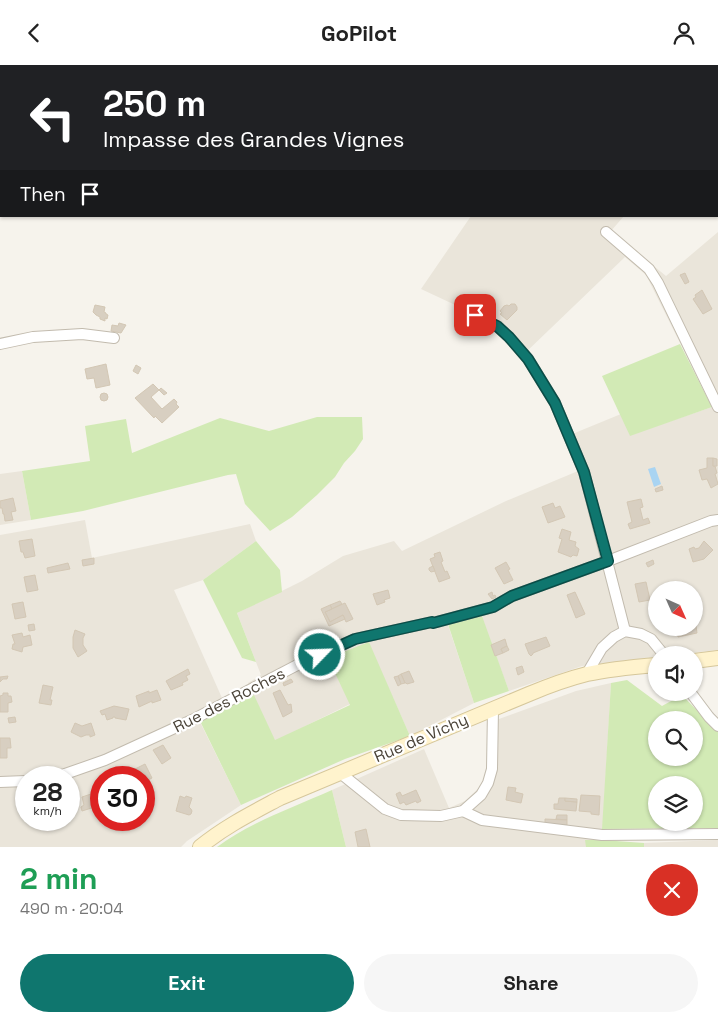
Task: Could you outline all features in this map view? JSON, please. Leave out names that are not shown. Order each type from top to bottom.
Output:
[{"type":"street","points":[[606,232],[649,269],[658,283],[718,407]]},
{"type":"street","points":[[475,315],[497,326],[509,337],[528,359],[555,403],[584,472],[625,631]]},
{"type":"street","points":[[0,344],[33,337],[82,334],[114,338]]},
{"type":"street","name":"Rue des Roches","points":[[80,769],[183,725],[303,662],[355,639],[433,623],[493,607],[512,596],[718,519]]},
{"type":"street","points":[[589,674],[589,670],[602,648],[614,637],[625,631],[640,634],[651,639],[657,646]]},
{"type":"street","points":[[703,660],[718,658]]},
{"type":"street","name":"Rue de Vichy","points":[[200,847],[245,816],[280,798],[554,684],[589,674],[648,666]]},
{"type":"street","points":[[697,701],[718,726]]},
{"type":"street","points":[[341,772],[385,809],[401,815],[441,816],[463,811],[481,795],[488,783],[492,769],[493,709]]},
{"type":"street","points":[[0,782],[15,781]]},
{"type":"street","points":[[463,811],[482,820],[602,835],[718,834]]},
{"type":"shaded area","points":[[470,217],[623,217],[611,231],[666,276],[718,232],[718,650],[703,652],[703,646],[648,646],[648,658],[582,666],[509,691],[481,617],[448,625],[474,703],[410,736],[368,642],[350,704],[275,741],[248,683],[261,675],[237,613],[302,581],[343,556],[394,541],[402,551],[506,501],[578,471],[565,437],[621,414],[630,435],[712,407],[646,275],[625,257],[524,354],[483,318],[421,289]]},
{"type":"shaded area","points":[[22,471],[31,520],[0,525],[0,474]]},
{"type":"shaded area","points":[[85,520],[92,558],[250,524],[256,541],[203,580],[174,590],[226,707],[199,720],[241,805],[181,847],[0,847],[0,535]]},
{"type":"shaded area","points":[[611,683],[602,840],[586,840],[586,847],[346,847],[332,790],[424,749],[449,808],[465,801],[482,785],[487,776],[488,723],[576,691]]},
{"type":"shaded area","points":[[718,840],[718,847],[644,847],[644,843]]},
{"type":"green space","points":[[680,344],[712,407],[630,436],[602,376]]},
{"type":"green space","points":[[317,417],[362,417],[363,439],[335,477],[317,495],[292,517],[270,531],[245,504],[236,474],[83,511],[31,520],[22,471],[90,461],[85,426],[126,419],[132,453],[220,418],[269,431]]},
{"type":"green space","points":[[256,541],[280,570],[282,592],[237,613],[256,662],[242,658],[203,580]]},
{"type":"green space","points":[[482,616],[509,691],[474,703],[448,624]]},
{"type":"green space","points":[[369,642],[410,736],[345,759],[241,805],[199,719],[254,695],[275,740],[350,705],[328,658]]},
{"type":"green space","points":[[627,680],[648,696],[648,701],[655,701],[662,706],[671,701],[688,701],[698,711],[648,711],[648,766],[703,766],[703,717],[718,732],[718,828],[703,828],[703,776],[648,776],[648,829],[602,829],[611,683]]},
{"type":"green space","points":[[332,790],[346,847],[217,847],[258,822]]},
{"type":"green space","points":[[585,840],[644,843],[644,847],[586,847]]},
{"type":"water","points":[[655,467],[661,484],[654,487],[648,469]]},
{"type":"building","points":[[685,273],[689,282],[685,284],[680,275]]},
{"type":"building","points":[[702,290],[712,309],[703,314],[693,299]]},
{"type":"building","points":[[515,304],[517,310],[507,320],[500,314],[502,313],[500,311],[504,306]]},
{"type":"building","points":[[95,305],[105,307],[104,312],[108,315],[105,321],[93,312]]},
{"type":"building","points":[[119,323],[126,325],[121,333],[111,331],[112,325],[118,326]]},
{"type":"building","points":[[106,364],[110,385],[96,388],[94,378],[87,379],[85,369]]},
{"type":"building","points":[[136,365],[141,368],[138,374],[133,371]]},
{"type":"building","points":[[153,384],[159,390],[151,397],[162,409],[174,399],[179,407],[162,423],[155,416],[154,418],[135,398]]},
{"type":"building","points":[[161,388],[167,393],[164,395],[159,390]]},
{"type":"building","points":[[104,393],[108,397],[104,401],[100,397]]},
{"type":"building","points":[[707,458],[713,458],[713,466],[715,466],[717,473],[715,474],[718,484],[711,488],[707,479],[702,480],[699,470],[707,468]]},
{"type":"building","points":[[713,458],[717,459],[717,466],[713,466]]},
{"type":"building","points":[[662,486],[663,490],[656,492],[655,489]]},
{"type":"building","points":[[13,498],[16,511],[11,512],[13,520],[5,521],[2,508],[0,508],[0,501]]},
{"type":"building","points":[[641,499],[643,507],[640,508],[643,520],[648,518],[650,523],[630,529],[628,524],[632,522],[627,502]]},
{"type":"building","points":[[553,503],[555,508],[560,506],[565,517],[548,523],[542,507]]},
{"type":"building","points":[[562,529],[571,532],[569,540],[576,542],[575,546],[579,549],[577,556],[573,555],[571,557],[558,552],[562,539],[559,538]]},
{"type":"building","points":[[32,539],[35,556],[25,558],[23,552],[21,552],[19,541]]},
{"type":"building","points":[[704,541],[713,550],[704,559],[693,562],[689,549],[699,548]]},
{"type":"building","points":[[440,552],[443,561],[441,562],[450,578],[439,582],[430,559],[435,557],[434,554]]},
{"type":"building","points":[[94,558],[94,564],[83,566],[82,560]]},
{"type":"building","points":[[653,560],[654,564],[648,567],[646,563]]},
{"type":"building","points":[[506,562],[513,580],[504,584],[495,568]]},
{"type":"building","points":[[68,563],[70,569],[48,573],[47,568]]},
{"type":"building","points":[[433,566],[435,571],[431,572],[429,568]]},
{"type":"building","points":[[35,575],[38,590],[27,592],[24,577]]},
{"type":"building","points":[[646,582],[648,600],[639,602],[635,584]]},
{"type":"building","points":[[388,590],[390,598],[377,605],[373,594]]},
{"type":"building","points":[[492,592],[493,596],[495,595],[496,597],[492,599],[488,594]]},
{"type":"building","points":[[575,592],[585,614],[576,618],[567,595]]},
{"type":"building","points":[[340,601],[342,604],[332,609],[330,605]]},
{"type":"building","points":[[23,602],[26,617],[15,619],[12,604]]},
{"type":"building","points":[[345,603],[353,619],[346,622],[343,615],[330,622],[325,612]]},
{"type":"building","points":[[330,605],[332,609],[325,612],[330,622],[343,615],[345,619],[329,626],[321,609]]},
{"type":"building","points":[[34,624],[35,630],[29,631],[28,625]]},
{"type":"building","points":[[75,630],[85,634],[83,645],[87,651],[78,657],[73,648]]},
{"type":"building","points":[[22,633],[23,637],[30,635],[32,645],[23,647],[22,652],[12,649],[13,644],[15,644],[12,635]]},
{"type":"building","points":[[546,637],[550,646],[533,653],[531,656],[525,644]]},
{"type":"building","points":[[505,639],[507,646],[501,649],[503,653],[495,656],[491,645]]},
{"type":"building","points":[[507,646],[509,650],[503,653],[501,649]]},
{"type":"building","points":[[522,666],[524,672],[518,675],[516,668]]},
{"type":"building","points":[[188,669],[190,674],[186,676],[188,680],[182,683],[183,685],[171,690],[166,681]]},
{"type":"building","points":[[409,671],[414,682],[407,684],[401,674]]},
{"type":"building","points":[[401,674],[405,683],[401,684],[398,676]]},
{"type":"building","points":[[8,676],[7,679],[3,679],[0,682],[0,677]]},
{"type":"building","points":[[398,676],[401,684],[398,686],[394,677]]},
{"type":"building","points":[[291,679],[293,682],[284,686],[283,683]]},
{"type":"building","points":[[43,685],[53,687],[50,700],[52,700],[51,705],[39,703]]},
{"type":"building","points":[[157,690],[161,700],[152,703],[152,701],[139,707],[136,696]]},
{"type":"building","points":[[280,690],[288,705],[291,704],[292,712],[283,717],[273,693]]},
{"type":"building","points":[[3,693],[8,693],[8,696],[11,696],[12,702],[8,703],[8,712],[0,712],[0,696]]},
{"type":"building","points":[[114,706],[129,709],[126,720],[113,717],[107,720],[105,714],[102,715],[100,711]]},
{"type":"building","points":[[15,717],[16,722],[9,723],[8,718]]},
{"type":"building","points":[[75,723],[82,726],[91,723],[95,735],[81,737],[71,732]]},
{"type":"building","points":[[0,738],[10,738],[11,748],[7,748],[7,758],[0,758]]},
{"type":"building","points":[[163,745],[171,758],[162,764],[153,750]]},
{"type":"building","points":[[508,787],[516,788],[515,792],[523,794],[521,803],[506,800]]},
{"type":"building","points":[[416,790],[421,801],[406,805],[404,802],[400,804],[396,794],[400,792],[402,796]]},
{"type":"building","points":[[90,794],[90,808],[82,811],[81,807],[84,805],[82,797]]},
{"type":"building","points":[[581,795],[600,796],[599,815],[579,811]]},
{"type":"building","points":[[180,796],[192,798],[189,807],[192,811],[191,814],[176,811]]},
{"type":"building","points":[[559,798],[565,798],[565,801],[577,802],[576,811],[554,809],[554,804],[558,804]]},
{"type":"building","points":[[565,798],[577,799],[577,802],[565,801]]},
{"type":"building","points":[[557,815],[567,815],[567,820],[556,819]]},
{"type":"building","points":[[545,819],[567,820],[567,825],[545,824]]},
{"type":"building","points":[[366,829],[370,847],[358,847],[355,832]]},
{"type":"route","points":[[320,655],[355,639],[433,623],[493,607],[512,596],[608,561],[584,472],[555,403],[528,359],[509,337],[497,326],[475,315]]}]
